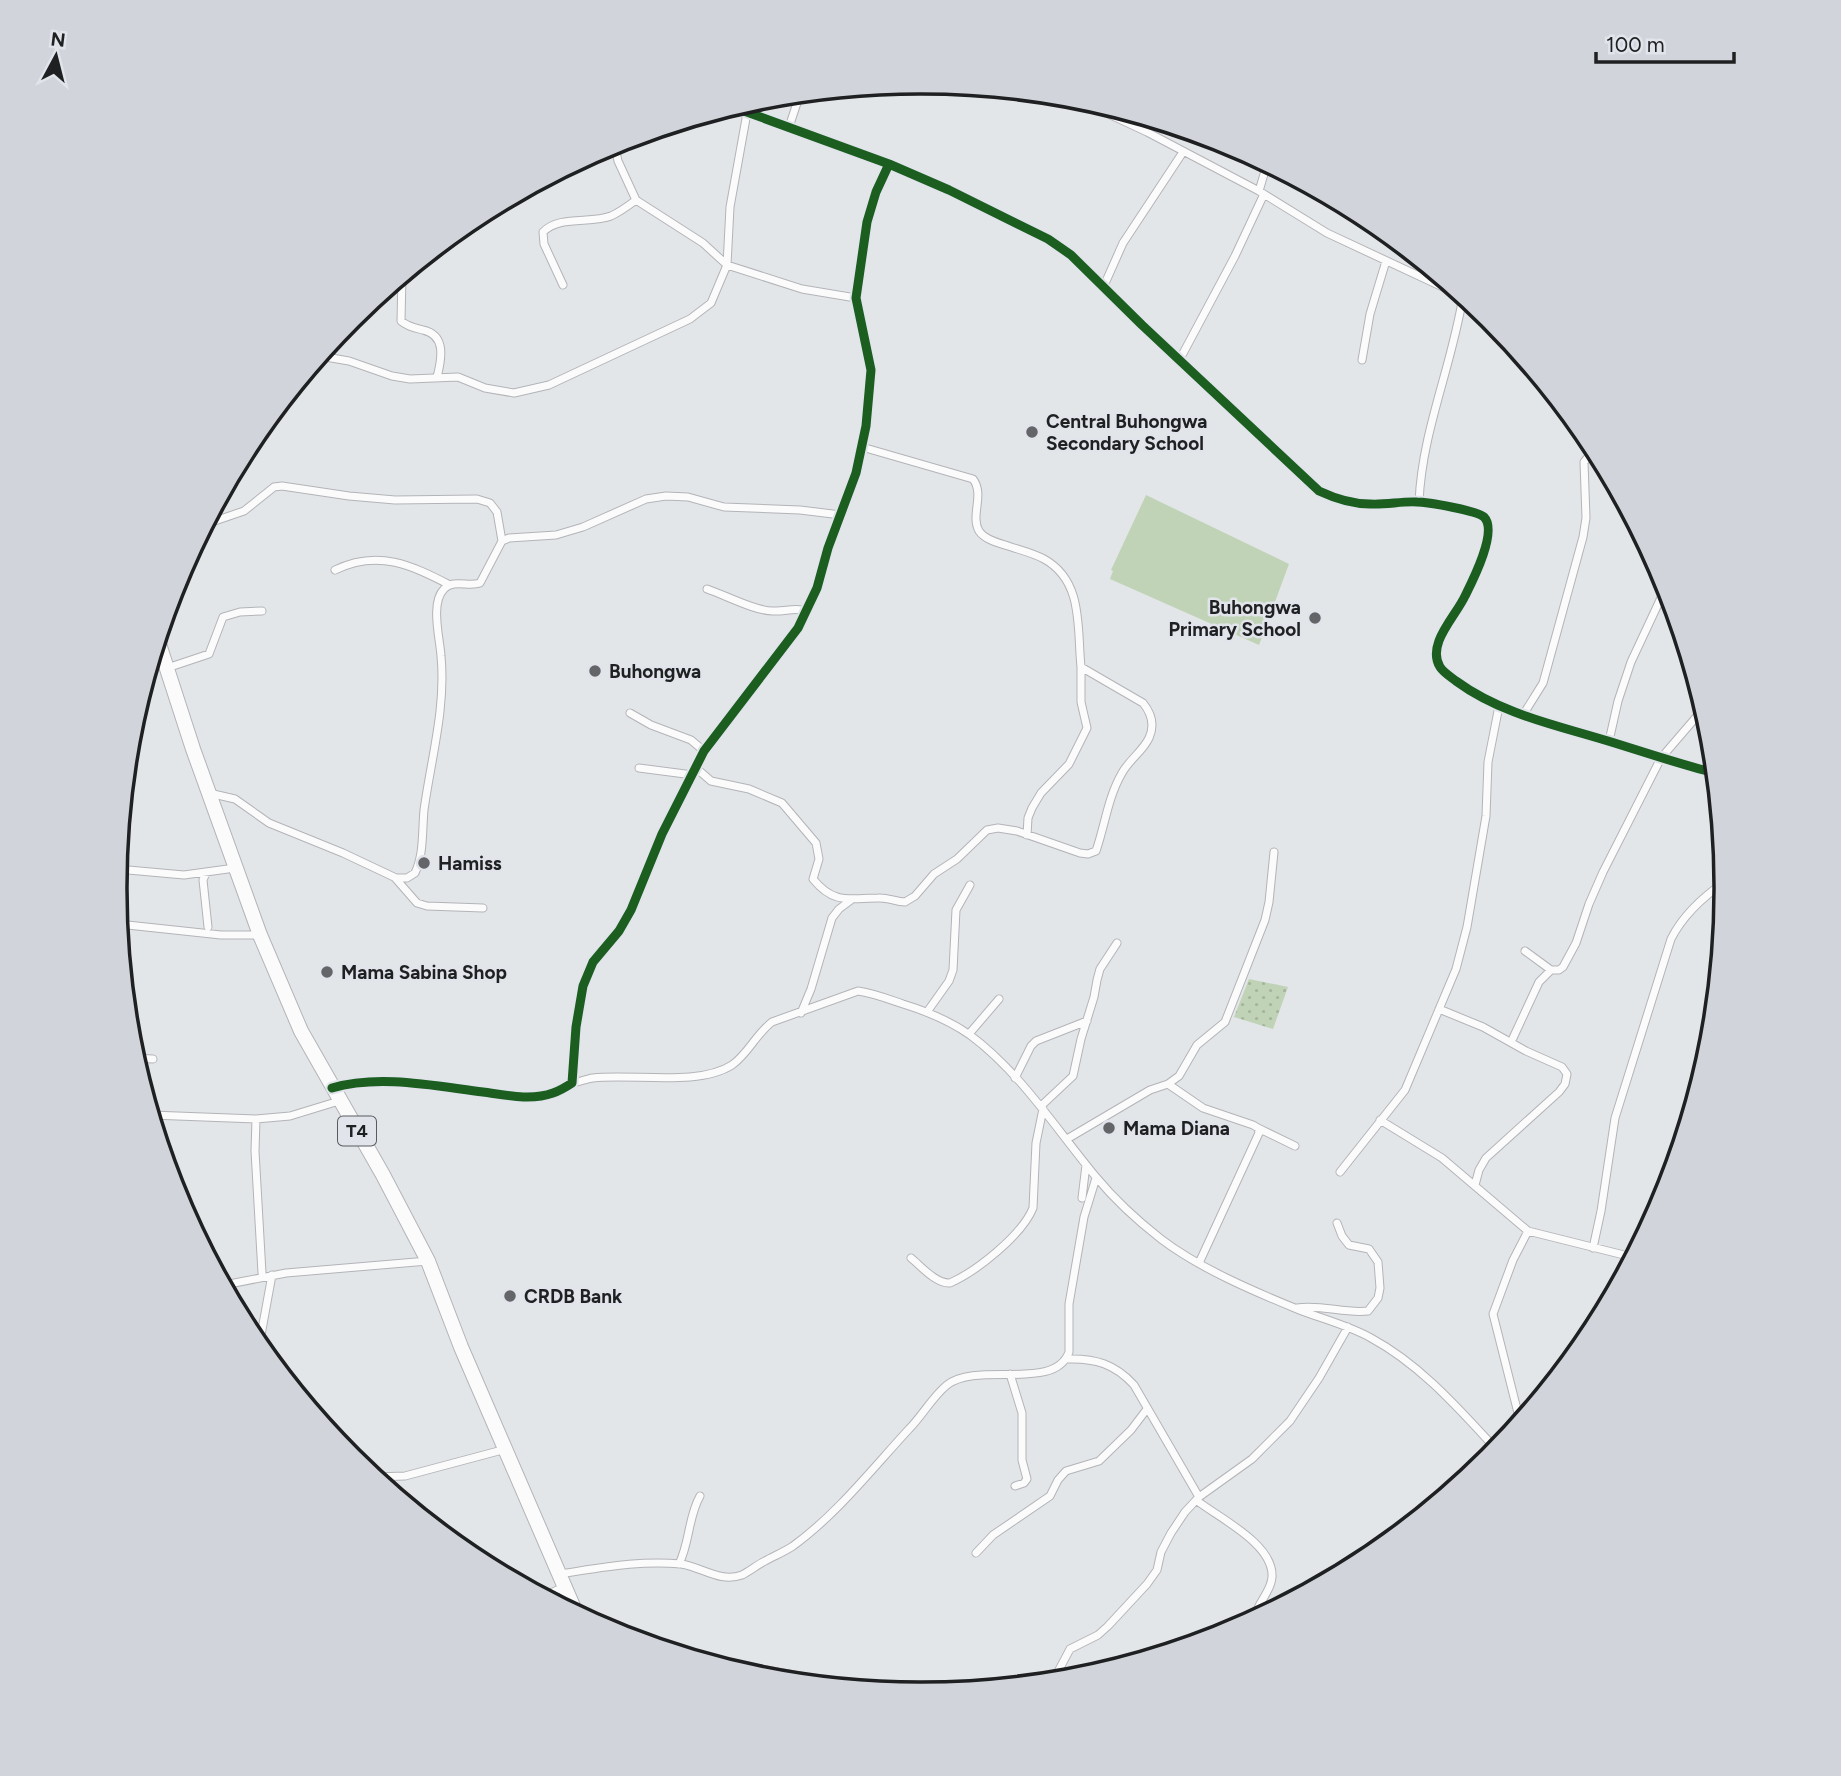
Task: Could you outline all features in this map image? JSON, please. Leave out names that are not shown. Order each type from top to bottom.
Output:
[{"type":"highway","name":"T4","points":[[162,655],[235,868],[301,1031],[383,1175],[428,1261],[461,1347],[571,1600]]},
{"type":"street","points":[[789,127],[796,105]]},
{"type":"street","points":[[750,114],[889,164],[1048,239],[1071,255],[1319,491],[1334,498],[1368,504],[1419,502],[1476,512],[1484,517],[1489,525],[1489,536],[1465,597],[1441,637],[1437,658],[1443,672],[1499,706],[1523,715],[1705,770]]},
{"type":"street","points":[[331,358],[349,361],[392,376],[410,379],[458,377],[485,388],[514,393],[549,385],[598,360],[660,335],[701,313],[711,303],[727,265],[730,207],[747,115]]},
{"type":"street","points":[[1125,122],[1261,193],[1327,233],[1435,284]]},
{"type":"street","points":[[1103,288],[1123,243],[1183,152]]},
{"type":"street","points":[[617,155],[635,200],[703,243],[727,265],[802,289],[856,298]]},
{"type":"street","points":[[572,1083],[576,1027],[583,986],[593,962],[619,931],[631,910],[662,834],[704,751],[782,650],[807,611],[817,588],[828,548],[856,473],[870,401],[871,370],[856,298],[867,222],[876,192],[889,164]]},
{"type":"street","points":[[1180,359],[1261,193],[1265,173]]},
{"type":"street","points":[[563,285],[544,244],[543,232],[547,228],[566,223],[609,217],[635,200]]},
{"type":"street","points":[[1362,360],[1370,314],[1386,261]]},
{"type":"street","points":[[402,287],[401,321],[432,332],[438,338],[441,354],[437,377]]},
{"type":"street","points":[[1419,502],[1420,474],[1427,439],[1462,308]]},
{"type":"street","points":[[862,447],[972,479],[979,494],[977,525],[980,533],[988,539],[1042,558],[1055,568],[1076,601],[1082,667],[1081,702],[1087,728],[1069,765],[1041,793],[1032,808],[1028,818],[1027,835]]},
{"type":"street","points":[[1523,715],[1543,683],[1583,537],[1586,517],[1584,462],[1587,458]]},
{"type":"street","points":[[218,520],[244,510],[274,487],[282,486],[395,500],[477,499],[490,503],[497,512],[502,541],[480,583],[450,584],[394,561],[370,559],[351,562],[335,570]]},
{"type":"street","points":[[502,541],[509,538],[556,535],[583,527],[646,499],[666,496],[688,497],[724,508],[800,510],[841,515]]},
{"type":"street","points":[[209,793],[235,799],[269,823],[396,878],[407,878],[415,873],[443,693],[442,657],[437,632],[438,603],[442,591],[450,584]]},
{"type":"street","points":[[707,589],[756,608],[807,611]]},
{"type":"street","points":[[1609,741],[1631,662],[1660,600]]},
{"type":"street","points":[[166,668],[209,654],[223,617],[240,612],[262,611]]},
{"type":"street","points":[[639,768],[694,771],[711,780],[749,789],[782,803],[816,843],[819,859],[813,879],[832,895],[851,901],[880,897],[905,902],[987,830],[998,828],[1027,835],[1080,853],[1096,851],[1105,814],[1118,780],[1149,738],[1153,718],[1143,703],[1082,667]]},
{"type":"street","points":[[1340,1172],[1405,1090],[1456,968],[1467,927],[1486,816],[1489,752],[1499,706]]},
{"type":"street","points":[[630,713],[651,725],[691,740],[704,751]]},
{"type":"street","points":[[1525,951],[1551,970],[1563,967],[1576,943],[1603,872],[1661,758],[1695,718]]},
{"type":"street","points":[[1067,1139],[1179,1076],[1197,1045],[1225,1022],[1265,920],[1274,852]]},
{"type":"street","points":[[128,870],[184,876],[235,868]]},
{"type":"street","points":[[206,873],[203,880],[208,927]]},
{"type":"street","points":[[396,878],[417,903],[426,906],[483,908]]},
{"type":"street","points":[[927,1012],[950,981],[956,910],[970,885]]},
{"type":"street","points":[[1593,1248],[1615,1118],[1671,939],[1699,902],[1714,890]]},
{"type":"street","points":[[800,1013],[811,989],[832,918],[851,901]]},
{"type":"street","points":[[128,925],[221,936],[260,935]]},
{"type":"street","points":[[911,1258],[938,1280],[950,1283],[989,1258],[1016,1233],[1033,1208],[1036,1143],[1042,1108],[1073,1076],[1100,969],[1117,943]]},
{"type":"street","points":[[1513,1038],[1539,982],[1551,970]]},
{"type":"street","points":[[332,1088],[348,1083],[391,1083],[524,1097],[551,1094],[572,1083],[593,1078],[662,1079],[721,1070],[739,1059],[762,1029],[772,1022],[858,991],[870,993],[927,1012],[969,1034],[1000,1061],[1042,1108],[1096,1178],[1147,1228],[1177,1250],[1199,1263],[1296,1308],[1348,1327],[1394,1351],[1413,1365],[1489,1442]]},
{"type":"street","points":[[969,1034],[999,999]]},
{"type":"street","points":[[1439,1009],[1562,1067],[1567,1074],[1565,1084],[1559,1092],[1486,1158],[1475,1185]]},
{"type":"street","points":[[1015,1078],[1036,1041],[1087,1021]]},
{"type":"street","points":[[146,1059],[153,1059]]},
{"type":"street","points":[[1168,1084],[1203,1108],[1258,1128],[1295,1146]]},
{"type":"street","points":[[161,1115],[256,1119],[290,1116],[339,1101]]},
{"type":"street","points":[[256,1119],[261,1273]]},
{"type":"street","points":[[1380,1120],[1442,1158],[1528,1231],[1624,1255]]},
{"type":"street","points":[[1199,1263],[1259,1138],[1258,1128]]},
{"type":"street","points":[[1082,1198],[1086,1164]]},
{"type":"street","points":[[551,1590],[562,1580],[634,1563],[679,1564],[731,1578],[743,1574],[791,1547],[847,1497],[948,1384],[983,1375],[1035,1375],[1059,1366],[1067,1359],[1070,1344],[1069,1304],[1084,1217],[1096,1178]]},
{"type":"street","points":[[1296,1308],[1318,1307],[1360,1312],[1368,1311],[1378,1298],[1379,1268],[1374,1254],[1369,1249],[1349,1245],[1342,1237],[1337,1223]]},
{"type":"street","points":[[1517,1411],[1493,1314],[1528,1231]]},
{"type":"street","points":[[232,1283],[272,1275],[358,1265],[428,1261]]},
{"type":"street","points":[[262,1330],[272,1275]]},
{"type":"street","points":[[1060,1669],[1070,1649],[1108,1626],[1147,1584],[1157,1570],[1161,1552],[1171,1533],[1198,1498],[1252,1460],[1290,1421],[1319,1378],[1348,1327]]},
{"type":"street","points":[[1067,1359],[1093,1359],[1116,1368],[1134,1385],[1198,1498],[1246,1535],[1258,1546],[1268,1562],[1272,1579],[1265,1599],[1260,1605]]},
{"type":"street","points":[[1010,1374],[1022,1413],[1022,1460],[1027,1479],[1015,1486]]},
{"type":"street","points":[[976,1553],[993,1535],[1050,1496],[1066,1471],[1098,1461],[1131,1430],[1147,1409]]},
{"type":"street","points":[[388,1477],[405,1476],[506,1449]]},
{"type":"street","points":[[679,1564],[689,1538],[692,1514],[700,1496]]},
{"type":"green space","points":[[1146,495],[1289,564],[1259,645],[1110,579],[1111,570]]},
{"type":"green space","points":[[1249,979],[1288,987],[1273,1029],[1234,1017]]},
{"type":"cycle path","points":[[751,114],[889,164],[1048,239],[1071,255],[1319,491],[1357,503],[1423,502],[1484,517],[1488,524],[1488,533],[1483,556],[1469,589],[1439,640],[1437,658],[1440,667],[1473,692],[1510,710],[1705,770]]},
{"type":"cycle path","points":[[332,1088],[388,1082],[427,1084],[527,1097],[553,1093],[572,1083],[576,1027],[583,986],[593,962],[619,931],[631,910],[662,834],[704,751],[798,628],[817,588],[828,548],[856,473],[866,426],[871,370],[856,298],[867,222],[876,192],[889,164]]},
{"type":"place","name":"Central Buhongwa Secondary School","points":[[1032,432]]},
{"type":"place","name":"Buhongwa Primary School","points":[[1315,618]]},
{"type":"place","name":"Buhongwa","points":[[595,671]]},
{"type":"place","name":"Hamiss","points":[[424,863]]},
{"type":"place","name":"Mama Sabina Shop","points":[[327,972]]},
{"type":"place","name":"Mama Diana","points":[[1109,1128]]},
{"type":"place","name":"CRDB Bank","points":[[510,1296]]}]
